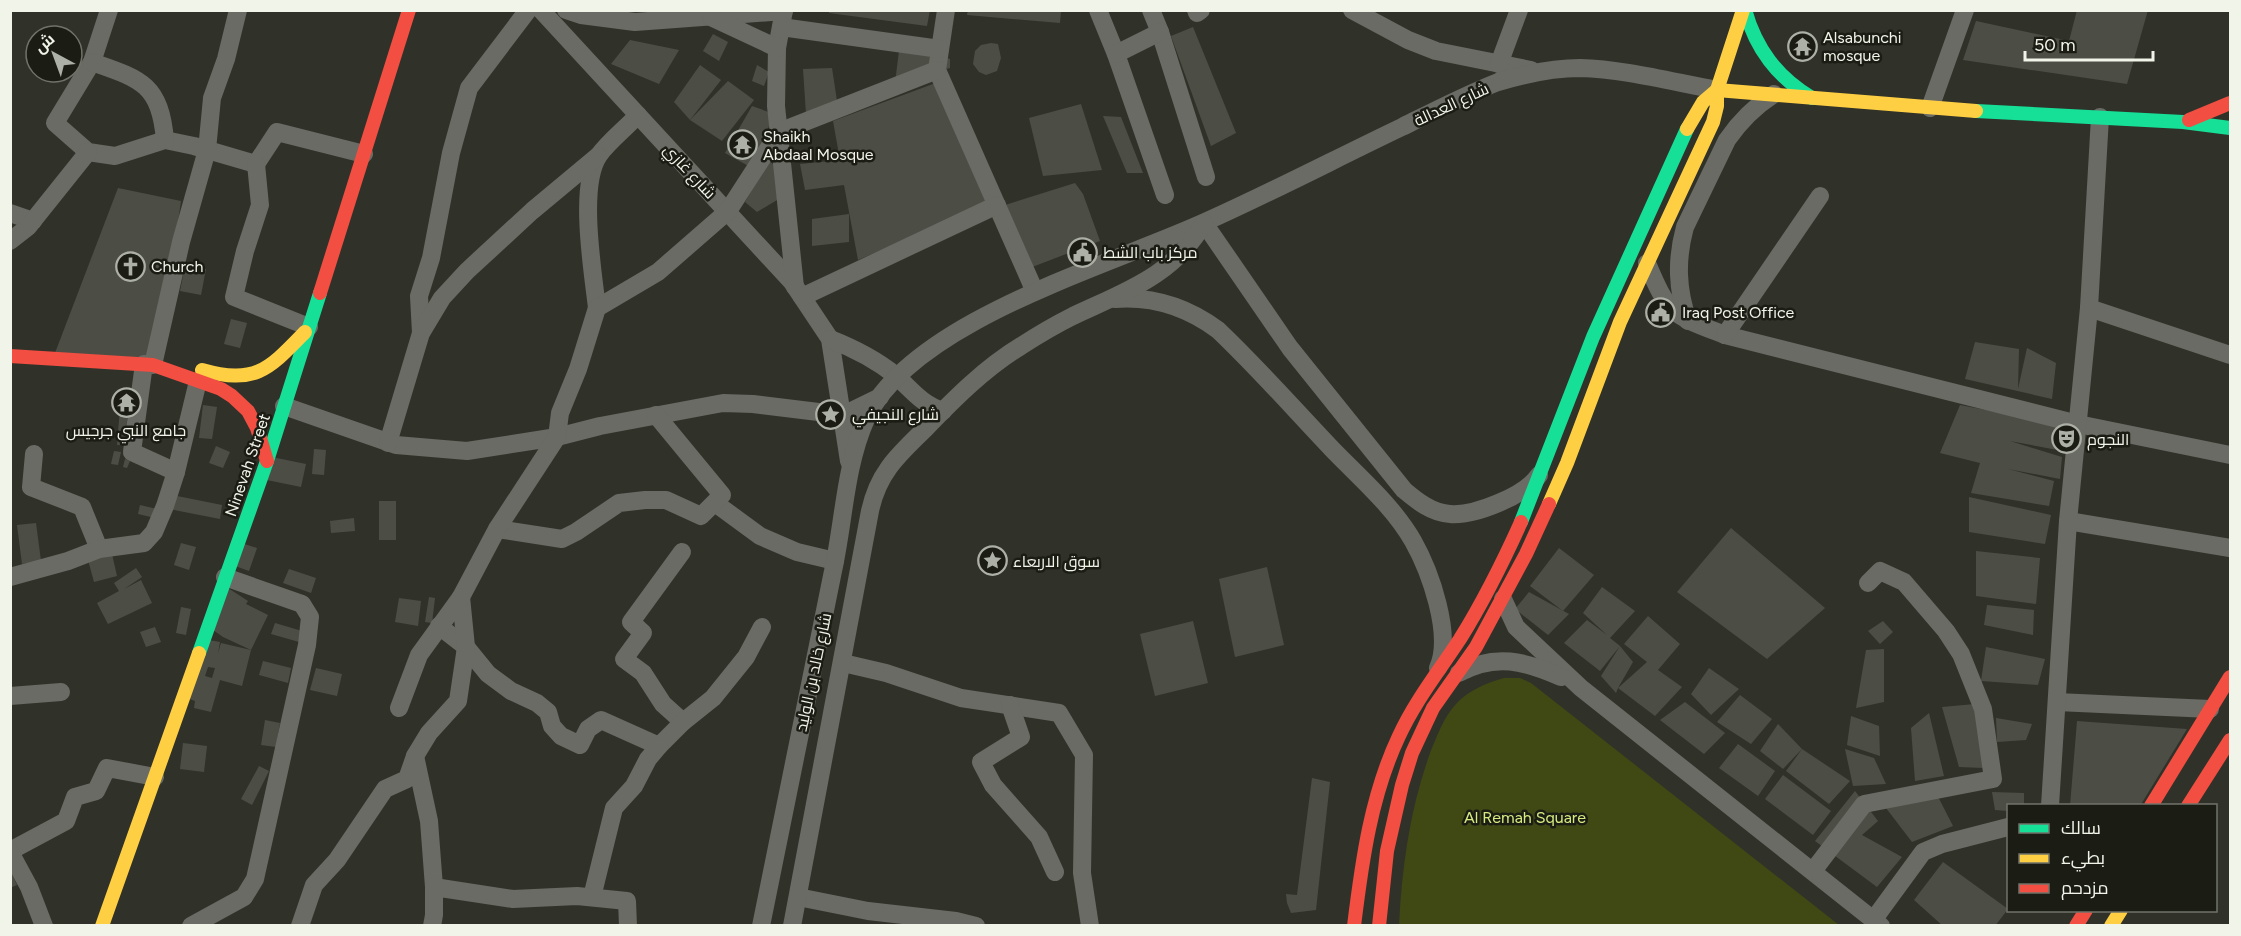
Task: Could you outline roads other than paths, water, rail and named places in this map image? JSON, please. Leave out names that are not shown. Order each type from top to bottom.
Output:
[{"type":"main road","name":"Ninevah Street","points":[[102,926],[267,461],[409,10]]},
{"type":"main road","points":[[1379,926],[1387,851],[1405,774],[1423,728],[1476,647],[1503,599],[1548,508],[1601,369],[1647,263],[1713,122],[1717,106],[1717,90],[1744,10]]},
{"type":"main road","points":[[1744,10],[1753,35],[1767,60],[1788,82],[1812,98]]},
{"type":"main road","points":[[1354,926],[1364,855],[1389,759],[1408,718],[1460,639],[1521,524],[1575,383],[1620,276],[1693,117],[1703,102],[1717,90],[1930,108],[2182,122],[2230,128]]},
{"type":"main road","points":[[2182,122],[2212,112],[2230,102]]},
{"type":"main road","points":[[10,356],[189,367],[225,376],[246,376],[274,362],[309,327]]},
{"type":"main road","points":[[149,364],[232,395],[249,411],[255,422],[267,461]]},
{"type":"main road","points":[[2152,804],[2230,677]]},
{"type":"main road","points":[[2189,804],[2230,740]]},
{"type":"main road","points":[[2076,926],[2085,912]]},
{"type":"main road","points":[[2111,926],[2120,912]]},
{"type":"street","points":[[108,10],[92,62],[55,123],[88,152],[115,156],[165,140],[256,164]]},
{"type":"street","points":[[176,472],[132,452],[149,364],[207,150],[212,98],[226,59],[238,10]]},
{"type":"street","points":[[421,333],[419,296],[431,258],[451,153],[469,88],[528,10]]},
{"type":"street","name":"شارع غازي","points":[[541,10],[728,211],[799,292],[830,339],[850,473]]},
{"type":"street","points":[[566,10],[581,15],[635,22],[709,13],[783,16],[940,49]]},
{"type":"street","points":[[946,10],[937,70],[1032,285]]},
{"type":"street","points":[[1098,10],[1116,54],[1165,195]]},
{"type":"street","points":[[1151,10],[1206,177]]},
{"type":"street","points":[[1196,10],[1197,13],[1201,10]]},
{"type":"street","points":[[1352,10],[1408,40],[1436,51],[1538,71]]},
{"type":"street","points":[[1498,64],[1519,10]]},
{"type":"street","points":[[1930,108],[1965,10]]},
{"type":"street","points":[[709,13],[777,48]]},
{"type":"street","points":[[783,16],[777,48],[776,105],[799,292],[997,205]]},
{"type":"street","points":[[1116,54],[1160,32]]},
{"type":"street","points":[[92,62],[122,73],[150,89],[163,115],[165,140]]},
{"type":"street","name":"شارع العدالة","points":[[896,376],[923,353],[990,315],[1061,282],[1204,223],[1498,82],[1538,71],[1578,68],[1598,69],[1717,90]]},
{"type":"street","points":[[597,308],[658,272],[728,211],[779,132],[937,70]]},
{"type":"street","points":[[1688,321],[1681,298],[1678,274],[1680,243],[1685,227],[1735,128],[1753,108],[1774,94]]},
{"type":"street","points":[[388,442],[421,333],[442,298],[466,271],[564,183],[598,156],[638,115]]},
{"type":"street","points":[[2050,804],[2068,520],[2089,308],[2100,117]]},
{"type":"street","points":[[309,327],[234,297],[245,251],[260,205],[256,164],[277,132],[364,154]]},
{"type":"street","points":[[10,241],[33,221],[88,152]]},
{"type":"street","points":[[399,708],[419,656],[461,597],[497,529],[557,437],[560,413],[578,369],[597,308],[591,251],[589,181],[598,156]]},
{"type":"street","points":[[1725,335],[1820,196]]},
{"type":"street","points":[[10,213],[33,221]]},
{"type":"street","points":[[792,926],[876,488],[888,467],[968,385],[1019,347],[1073,316],[1146,281],[1170,266],[1189,246],[1204,223],[1314,380],[1404,490],[1417,501],[1436,511],[1451,515],[1489,506],[1525,489],[1537,479],[1546,463]]},
{"type":"street","points":[[1647,263],[1671,310],[1688,321],[1725,335],[2078,423],[2230,455]]},
{"type":"street","points":[[1110,300],[1127,298],[1160,301],[1183,309],[1205,321],[1230,342],[1385,504],[1412,540],[1431,581],[1437,603],[1442,647],[1440,664],[1432,680]]},
{"type":"street","points":[[2089,308],[2230,355]]},
{"type":"street","points":[[830,339],[866,356],[896,376],[926,405],[943,411]]},
{"type":"street","name":"شارع خالد بن الوليد","points":[[761,926],[835,561],[854,454],[867,418],[896,376]]},
{"type":"street","points":[[10,577],[68,561],[99,549],[144,543],[154,532],[176,472],[198,381]]},
{"type":"street","points":[[284,406],[396,445],[467,451],[557,437],[723,403],[753,404],[843,415],[880,397]]},
{"type":"street","points":[[497,529],[536,537],[562,539],[619,503],[666,500],[701,516],[722,495],[656,415]]},
{"type":"street","points":[[34,454],[31,487],[82,507],[99,549]]},
{"type":"street","points":[[715,503],[760,536],[797,552],[835,561]]},
{"type":"street","points":[[2068,520],[2230,548]]},
{"type":"street","points":[[682,552],[631,622],[643,633],[624,659],[643,673],[663,704],[683,722]]},
{"type":"street","points":[[1813,870],[1864,804],[1993,779],[1983,709],[1961,654],[1946,631],[1904,582],[1880,571],[1868,583]]},
{"type":"street","points":[[191,926],[244,897],[255,879],[307,645],[310,617],[302,604],[225,577]]},
{"type":"street","points":[[300,926],[314,885],[337,860],[385,789],[407,779],[415,756],[429,733],[458,701],[466,646],[461,597]]},
{"type":"street","points":[[1503,599],[1516,627],[1581,688],[1878,922],[1923,852],[1941,844],[2007,827]]},
{"type":"street","points":[[440,626],[466,646],[488,674],[511,691],[537,703],[548,712],[552,726],[561,736],[580,745],[588,729],[601,720],[659,746]]},
{"type":"street","points":[[592,897],[614,808],[634,786],[648,759],[659,746],[683,722],[713,698],[746,657],[762,627]]},
{"type":"street","points":[[1457,674],[1475,664],[1490,661],[1514,662],[1542,669],[1581,688]]},
{"type":"street","points":[[843,663],[886,673],[961,698],[1059,713],[1084,755],[1082,873],[1090,926]]},
{"type":"street","points":[[10,696],[62,692]]},
{"type":"street","points":[[2057,702],[2210,709]]},
{"type":"street","points":[[1010,705],[1021,737],[981,762],[993,785],[1039,837],[1055,872]]},
{"type":"street","points":[[415,756],[429,821],[434,887],[432,926]]},
{"type":"street","points":[[44,926],[10,852],[66,821],[75,797],[96,791],[107,768],[154,777]]},
{"type":"street","points":[[434,887],[513,899],[577,896],[627,901],[628,926]]},
{"type":"street","points":[[798,897],[902,920],[956,921],[976,926]]},
{"type":"place","name":"Alsabunchi mosque","points":[[1802,46]]},
{"type":"place","name":"Shaikh Abdaal Mosque","points":[[742,145]]},
{"type":"place","name":"مركز باب الشط","points":[[1082,252]]},
{"type":"place","name":"Church","points":[[130,266]]},
{"type":"place","name":"Iraq Post Office","points":[[1661,312]]},
{"type":"place","name":"جامع النبي جرجيس","points":[[126,402]]},
{"type":"place","name":"شارع النجيفي","points":[[831,414]]},
{"type":"place","name":"النجوم","points":[[2066,439]]},
{"type":"place","name":"سوق الاربعاء","points":[[992,561]]},
{"type":"park label","name":"Al Remah Square","points":[[1525,817]]}]
